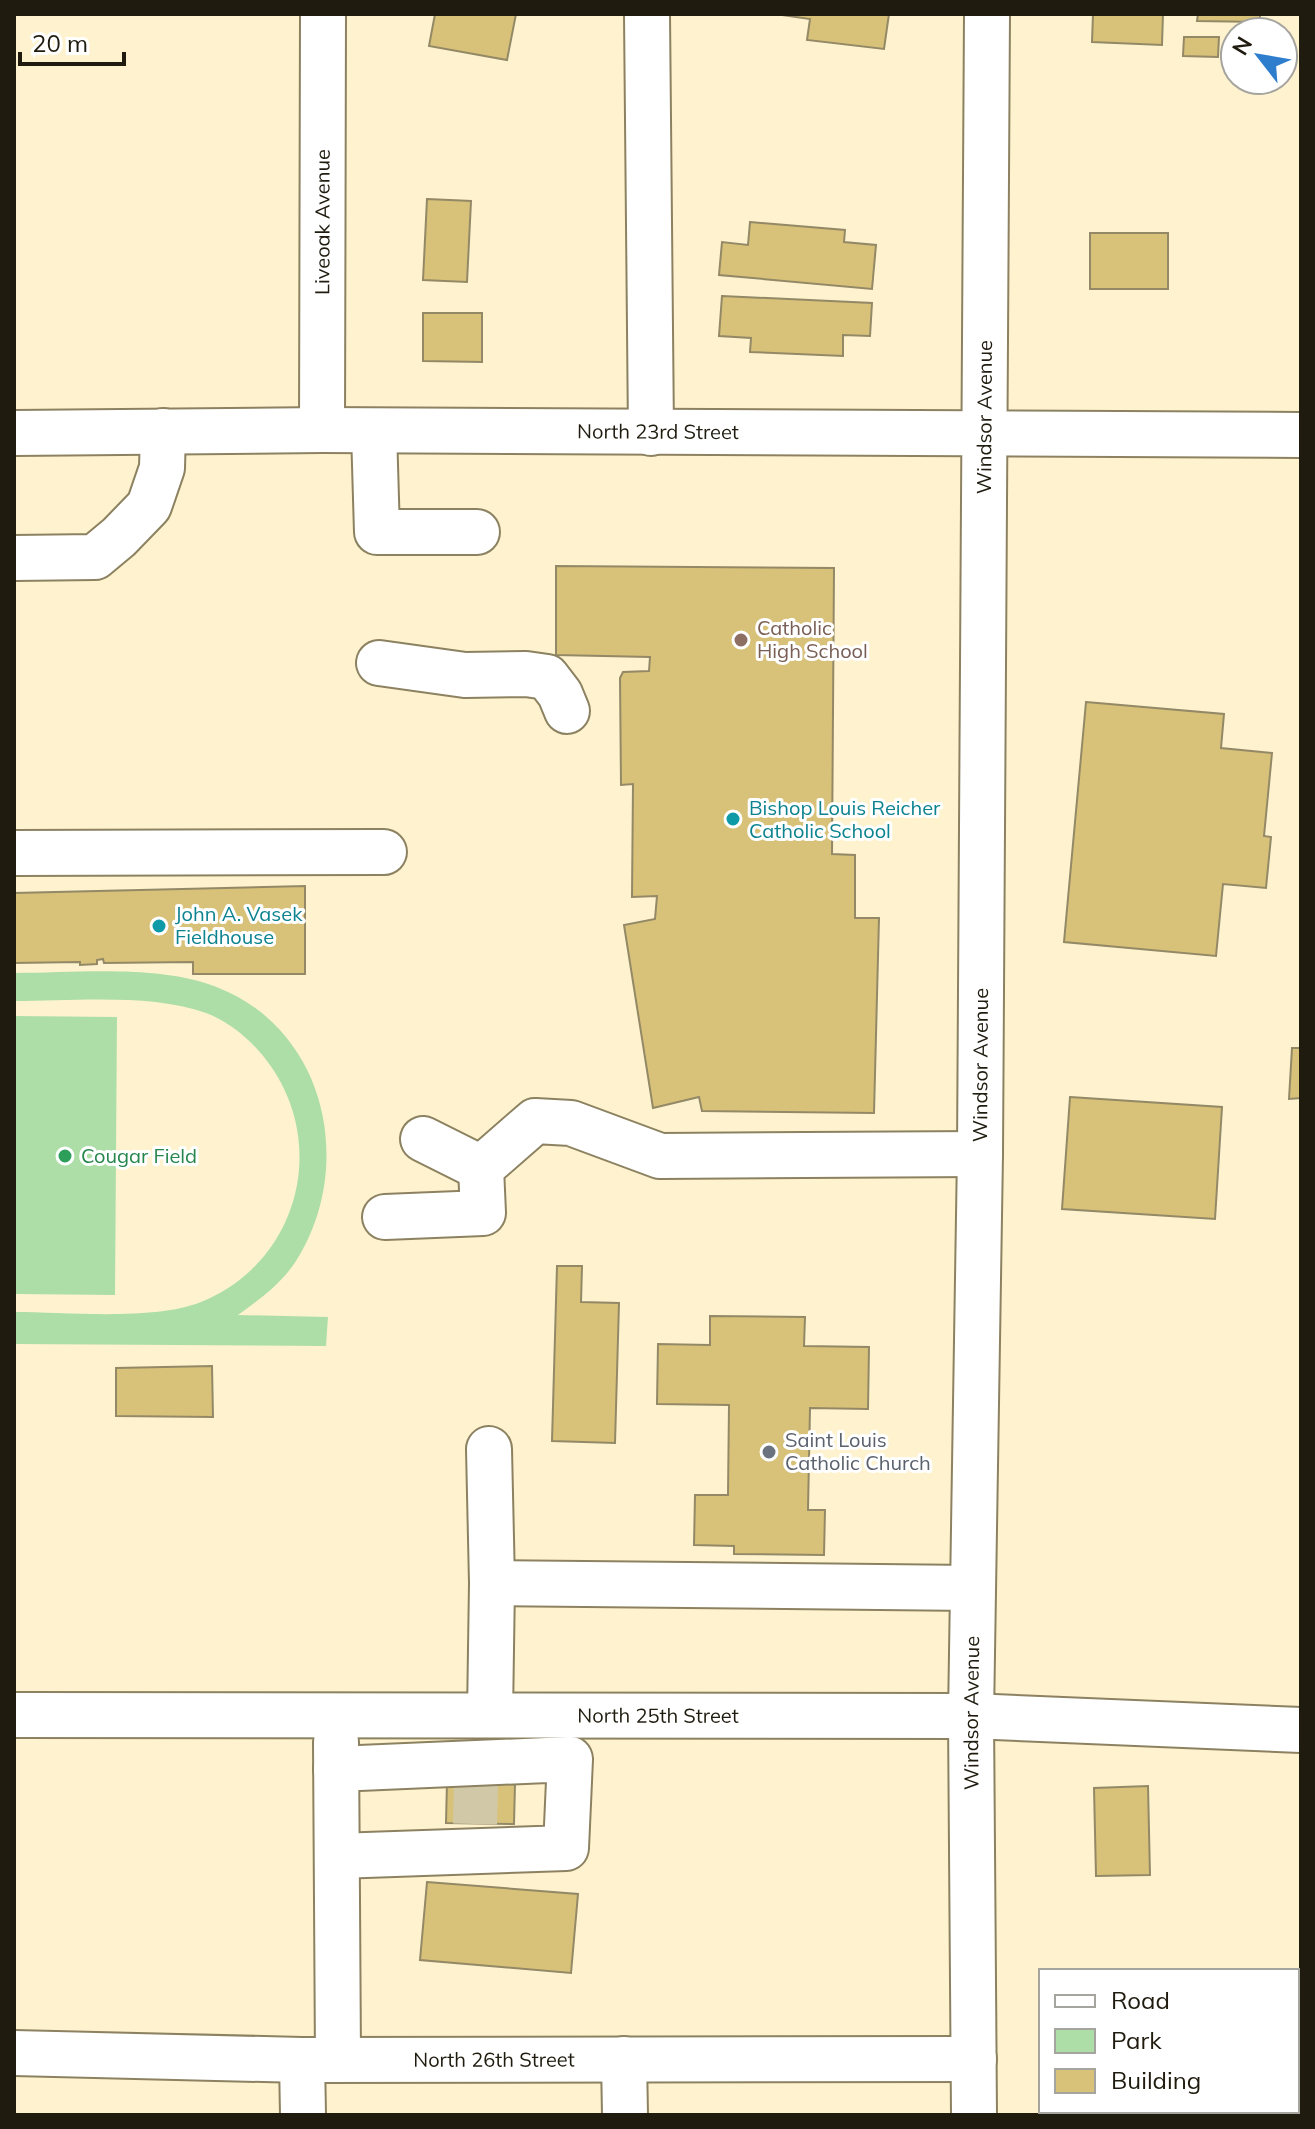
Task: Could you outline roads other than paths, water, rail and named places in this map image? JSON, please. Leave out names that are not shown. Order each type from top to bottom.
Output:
[{"type":"street","name":"Liveoak Avenue","points":[[322,430],[323,14]]},
{"type":"street","points":[[647,14],[651,433]]},
{"type":"street","name":"Windsor Avenue","points":[[974,2115],[971,1716],[980,1154],[987,14]]},
{"type":"street","name":"North 23rd Street","points":[[14,433],[322,430],[1301,435]]},
{"type":"street","points":[[14,558],[95,557],[119,537],[149,506],[162,468],[163,431]]},
{"type":"street","points":[[374,431],[377,532],[477,532]]},
{"type":"street","points":[[379,663],[465,675],[526,674],[547,677],[560,694],[567,711]]},
{"type":"street","points":[[14,853],[384,852]]},
{"type":"street","points":[[481,1168],[535,1121],[571,1123],[660,1156],[980,1154]]},
{"type":"street","points":[[423,1139],[481,1168]]},
{"type":"street","points":[[385,1217],[483,1213],[481,1168]]},
{"type":"street","points":[[489,1449],[492,1583],[490,1715]]},
{"type":"street","points":[[492,1583],[973,1588]]},
{"type":"street","name":"North 25th Street","points":[[14,1715],[971,1716],[1301,1730]]},
{"type":"street","points":[[303,2115],[320,2060],[337,1856],[336,1715]]},
{"type":"street","points":[[409,1768],[411,1716]]},
{"type":"street","points":[[537,1716],[537,1760]]},
{"type":"street","points":[[336,1769],[409,1768],[475,1805],[566,1848],[570,1759],[537,1760],[475,1805],[337,1856]]},
{"type":"street","name":"North 26th Street","points":[[14,2053],[320,2060],[974,2059]]},
{"type":"street","points":[[624,2059],[625,2115]]},
{"type":"tunnel","points":[[475,1824],[476,1782]]},
{"type":"place","name":"Catholic High School","points":[[741,640]]},
{"type":"place","name":"Bishop Louis Reicher Catholic School","points":[[733,819]]},
{"type":"place","name":"John A. Vasek Fieldhouse","points":[[159,926]]},
{"type":"place","name":"Cougar Field","points":[[65,1156]]},
{"type":"place","name":"Saint Louis Catholic Church","points":[[769,1452]]}]
